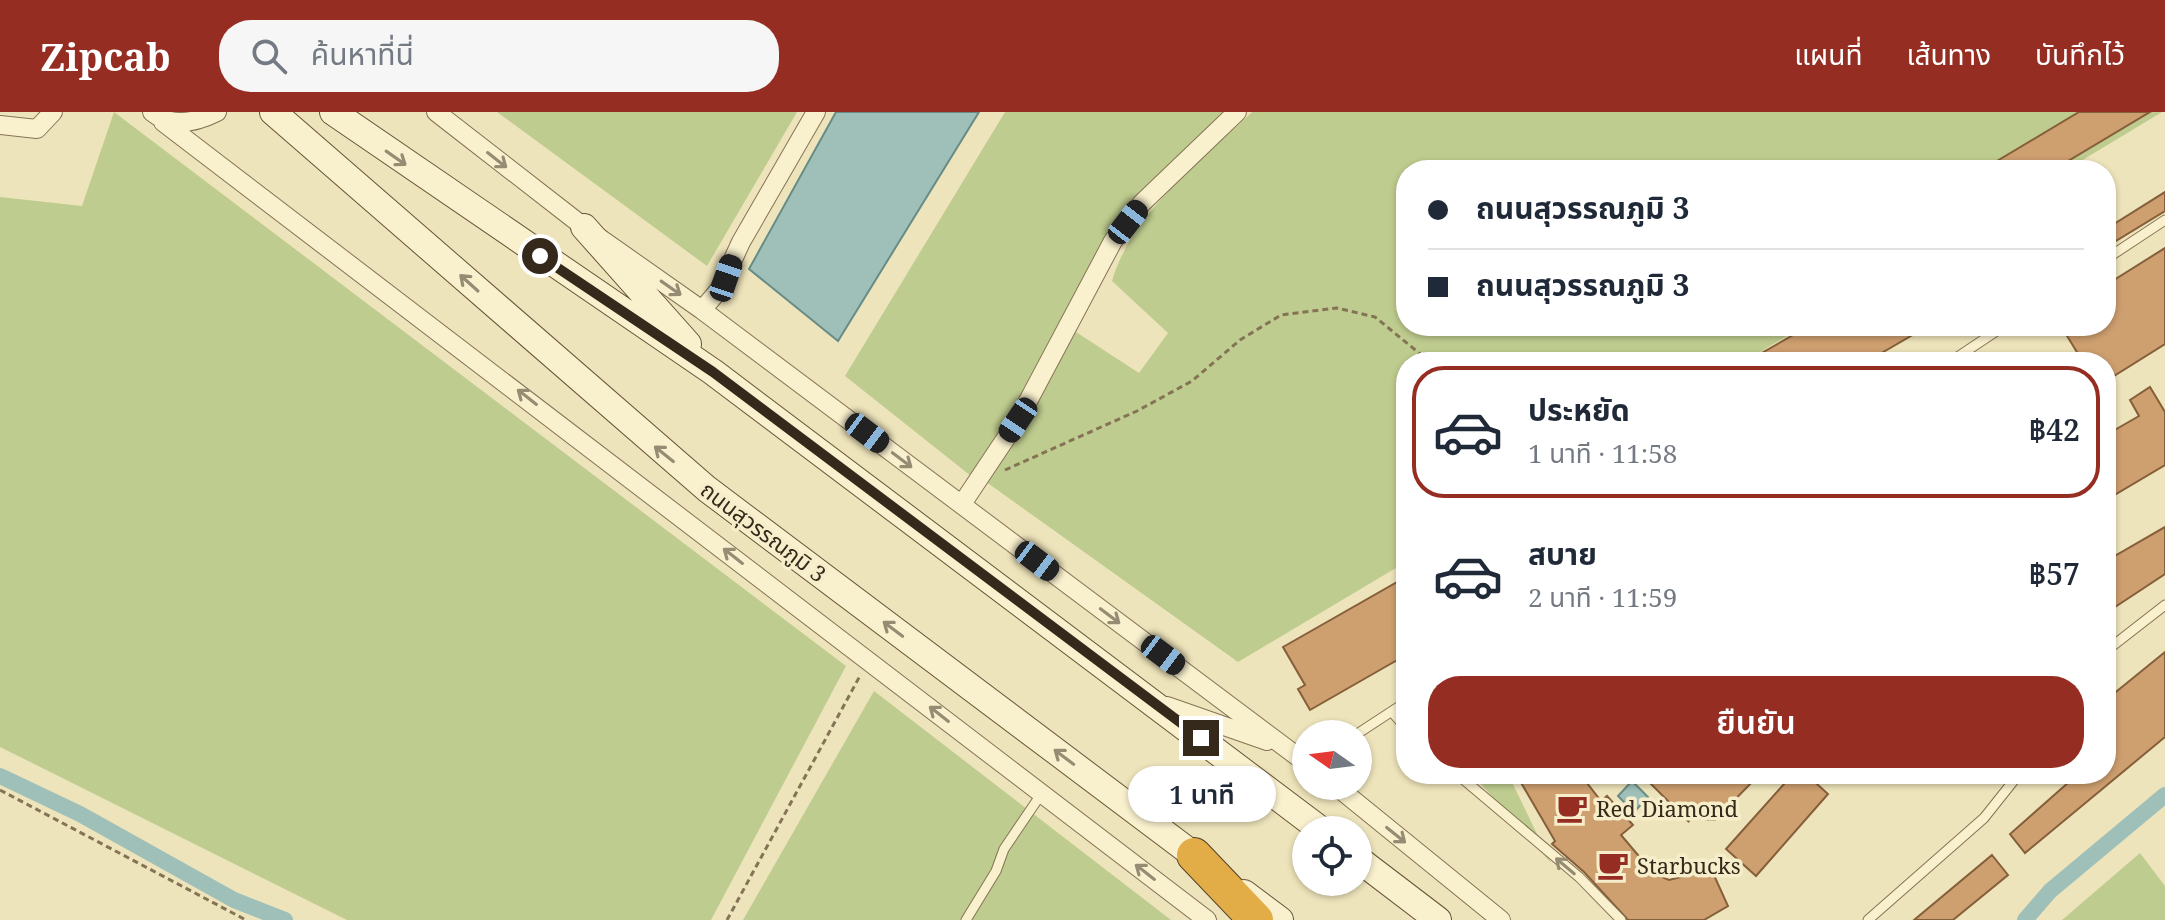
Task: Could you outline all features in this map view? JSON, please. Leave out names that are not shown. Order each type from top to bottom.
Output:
[{"type":"highway","points":[[1194,855],[1256,920]]},
{"type":"main road","name":"ถนนสุวรรณภูมิ 3","points":[[273,112],[582,384],[707,489],[1280,920]]},
{"type":"main road","points":[[333,112],[713,372],[1303,816]]},
{"type":"main road","points":[[584,227],[713,372]]},
{"type":"main road","points":[[1372,870],[1438,920]]},
{"type":"street","points":[[0,125],[37,129],[53,112]]},
{"type":"street","points":[[157,117],[187,122],[217,112]]},
{"type":"street","points":[[436,112],[584,227],[702,310],[1292,753]]},
{"type":"street","points":[[702,310],[719,290],[741,242],[816,112]]},
{"type":"street","points":[[962,504],[1018,420],[1113,241],[1142,203],[1237,112]]},
{"type":"street","points":[[157,117],[1207,920]]},
{"type":"street","points":[[1153,701],[1284,747]]},
{"type":"street","points":[[1353,800],[1501,920]]},
{"type":"lane","points":[[2116,252],[2165,220]]},
{"type":"lane","points":[[1965,352],[1989,336]]},
{"type":"lane","points":[[2116,643],[2165,605]]},
{"type":"lane","points":[[1372,725],[1396,709]]},
{"type":"lane","points":[[1392,712],[1396,717]]},
{"type":"lane","points":[[1469,784],[1579,877],[1621,920]]},
{"type":"lane","points":[[1868,920],[1984,818],[2011,784]]},
{"type":"lane","points":[[966,920],[996,871],[1004,849],[1042,793]]},
{"type":"path","points":[[976,483],[1137,411],[1192,381],[1240,340],[1281,315],[1337,308],[1375,317],[1396,334]]},
{"type":"path","points":[[1398,336],[1418,352]]},
{"type":"path","points":[[727,920],[869,660]]},
{"type":"path","points":[[0,790],[246,920]]},
{"type":"green space","points":[[114,112],[846,666],[711,920],[347,920],[0,747],[0,197],[82,206]]},
{"type":"green space","points":[[497,112],[797,112],[707,266]]},
{"type":"green space","points":[[1005,112],[1228,112],[1150,187],[971,476],[845,376]]},
{"type":"green space","points":[[1252,112],[2162,112],[2083,160],[1396,160],[1396,336],[1787,336],[1760,352],[1396,352],[1396,568],[1238,662],[982,479],[1076,332],[1139,373],[1168,333],[1112,281],[1135,232],[1191,168]]},
{"type":"green space","points":[[874,691],[1171,920],[743,920]]},
{"type":"green space","points":[[1481,784],[1513,784],[1551,863]]},
{"type":"green space","points":[[2140,853],[2165,886],[2165,920],[2062,920]]},
{"type":"water","points":[[836,112],[979,112],[838,341],[749,269]]},
{"type":"water","points":[[1629,784],[1635,784],[1648,797],[1634,812],[1618,796]]},
{"type":"building","points":[[2079,112],[2150,112],[2070,160],[1999,160]]},
{"type":"building","points":[[2165,192],[2165,211],[2116,241],[2116,223]]},
{"type":"building","points":[[2165,248],[2165,344],[2116,375],[2116,352],[2077,352],[2067,336],[2116,336],[2116,279]]},
{"type":"building","points":[[1792,336],[1911,336],[1883,352],[1764,352]]},
{"type":"building","points":[[2150,387],[2165,412],[2165,465],[2116,494],[2116,429],[2139,416],[2130,400]]},
{"type":"building","points":[[2165,527],[2165,574],[2116,606],[2116,555]]},
{"type":"building","points":[[1396,583],[1396,661],[1310,710],[1298,689],[1305,685],[1283,647]]},
{"type":"building","points":[[2165,652],[2165,737],[2116,778],[2116,692]]},
{"type":"building","points":[[1522,784],[1588,784],[1601,801],[1607,796],[1633,825],[1621,835],[1654,874],[1669,880],[1685,876],[1708,862],[1728,906],[1704,920],[1628,920],[1584,872],[1552,844],[1555,841]]},
{"type":"building","points":[[1651,784],[1750,784],[1715,820],[1692,818],[1686,813],[1689,822]]},
{"type":"building","points":[[1784,784],[1817,784],[1828,794],[1756,876],[1726,849]]},
{"type":"building","points":[[2067,784],[2108,784],[2025,853],[2010,834]]},
{"type":"building","points":[[1992,855],[2008,875],[1953,920],[1914,920]]},
{"type":"waterway","points":[[0,776],[80,814],[234,900],[285,920]]},
{"type":"waterway","points":[[2025,920],[2050,891],[2165,795]]},
{"type":"place","name":"Red Diamond","points":[[1572,808]]},
{"type":"place","name":"Starbucks","points":[[1613,865]]},
{"type":"route","points":[[540,256],[713,372],[1201,738]]}]
